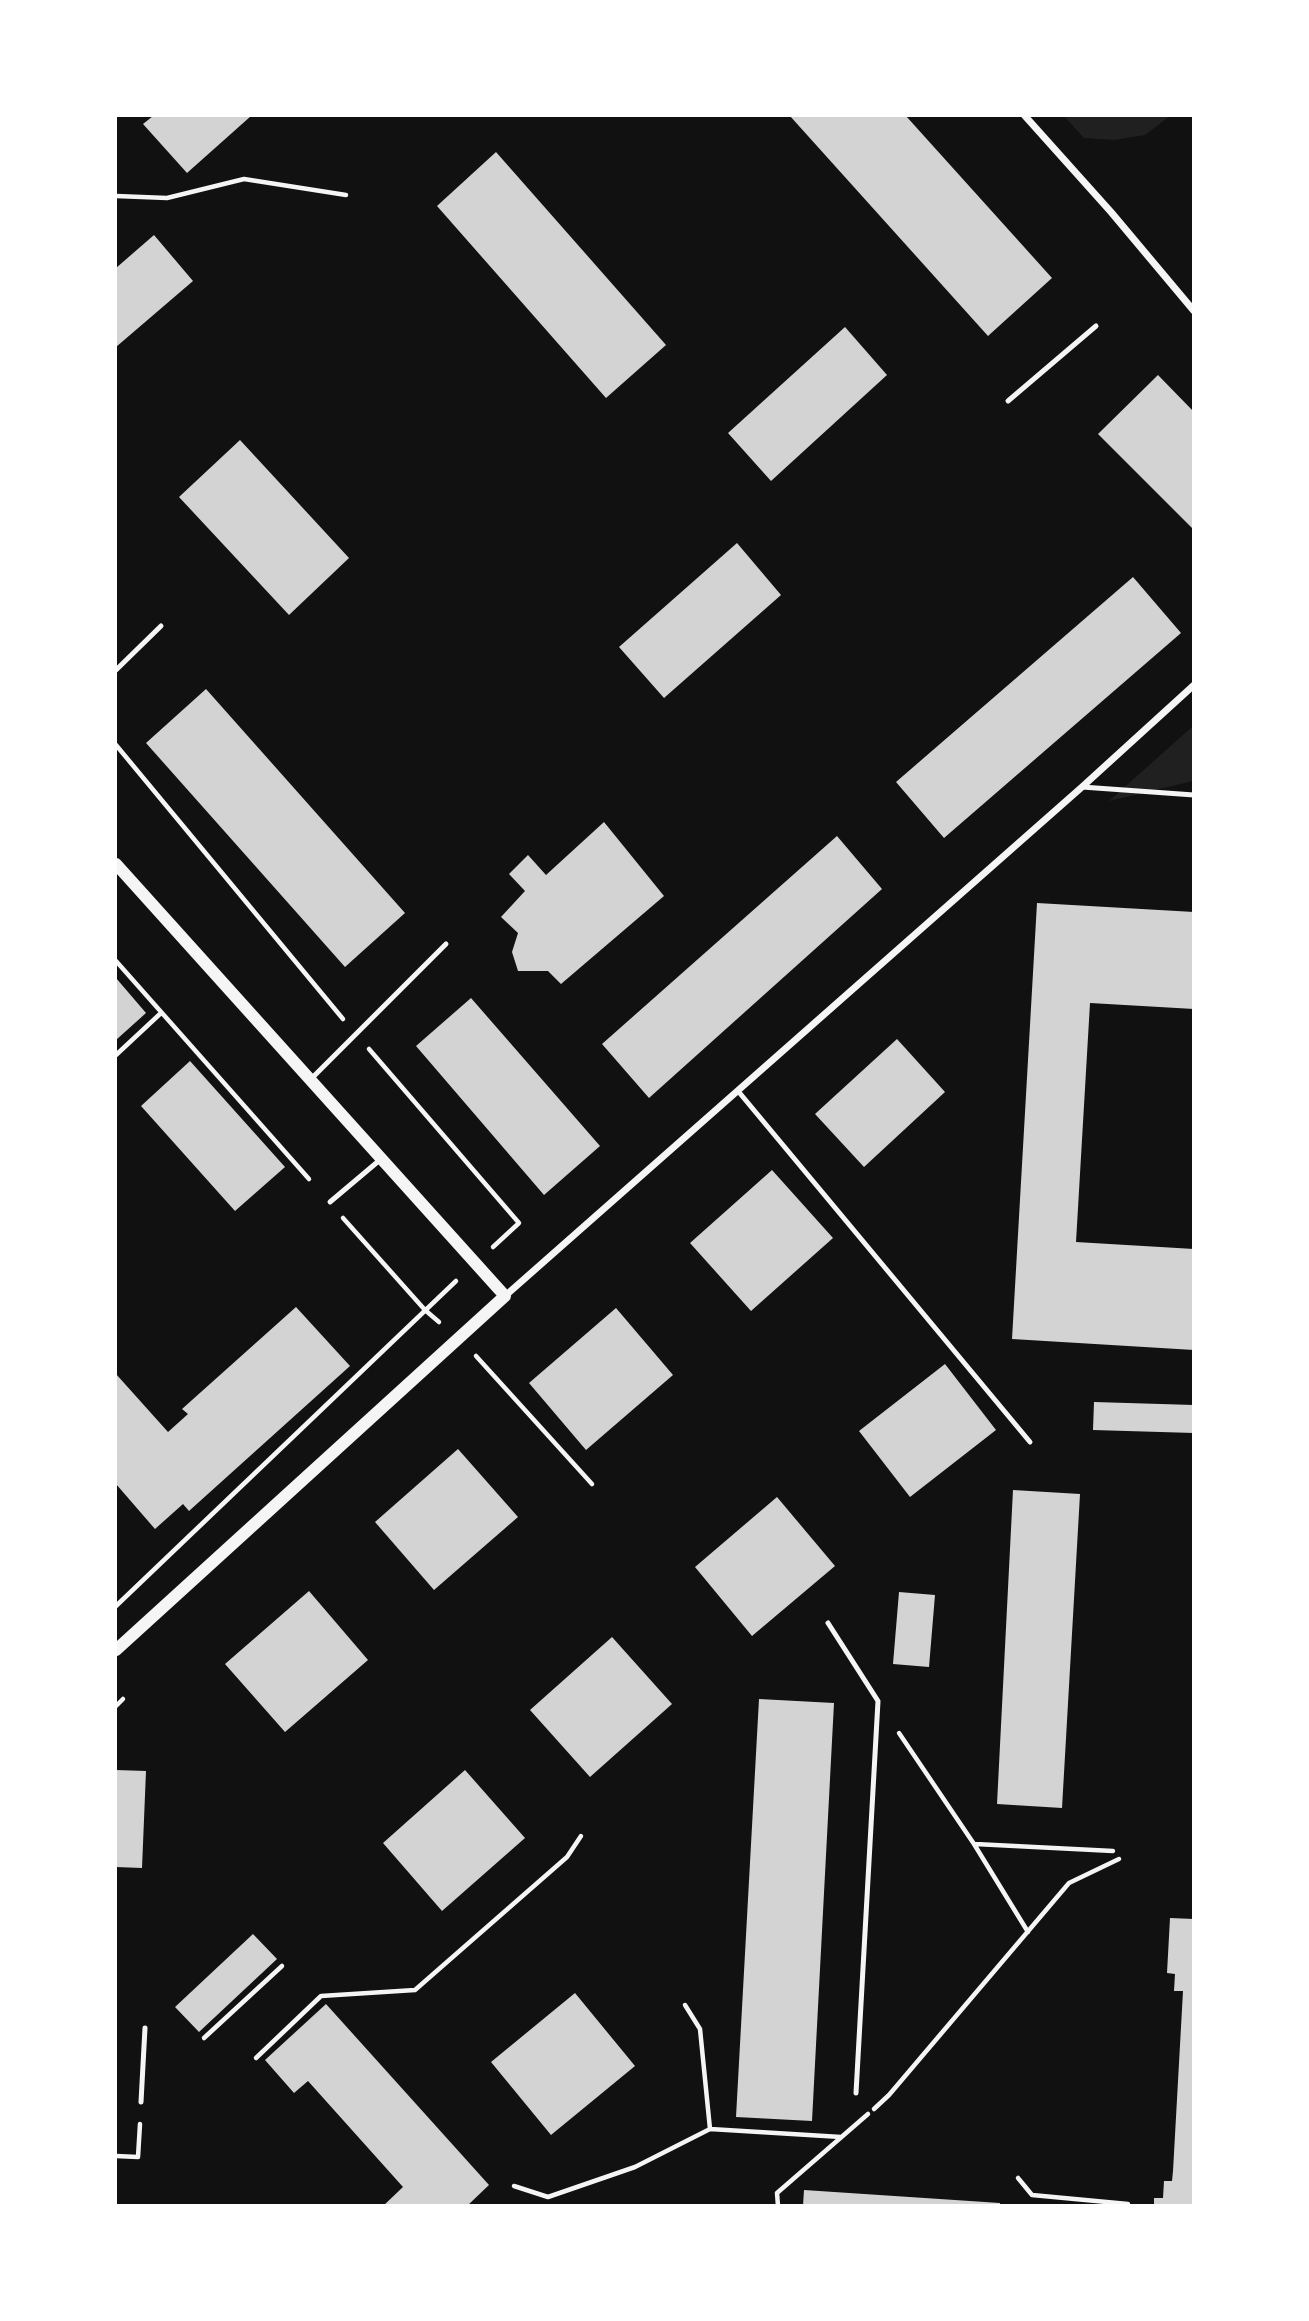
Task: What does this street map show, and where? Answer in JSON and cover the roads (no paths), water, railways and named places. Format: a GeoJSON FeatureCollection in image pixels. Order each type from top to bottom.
{"type":"FeatureCollection","features":[{"type":"Feature","properties":{"kind":"street"},"geometry":{"type":"LineString","coordinates":[[1025,116],[1111,212],[1194,311]]}},
{"type":"Feature","properties":{"kind":"street"},"geometry":{"type":"LineString","coordinates":[[116,1650],[505,1296],[1194,685]]}},
{"type":"Feature","properties":{"kind":"street"},"geometry":{"type":"LineString","coordinates":[[116,864],[505,1296]]}},
{"type":"Feature","properties":{"kind":"lane"},"geometry":{"type":"LineString","coordinates":[[1008,401],[1096,326]]}},
{"type":"Feature","properties":{"kind":"lane"},"geometry":{"type":"LineString","coordinates":[[116,670],[161,626]]}},
{"type":"Feature","properties":{"kind":"lane"},"geometry":{"type":"LineString","coordinates":[[1082,787],[1194,795]]}},
{"type":"Feature","properties":{"kind":"lane"},"geometry":{"type":"LineString","coordinates":[[310,1080],[446,944]]}},
{"type":"Feature","properties":{"kind":"lane"},"geometry":{"type":"LineString","coordinates":[[738,1091],[1030,1443]]}},
{"type":"Feature","properties":{"kind":"lane"},"geometry":{"type":"LineString","coordinates":[[330,1202],[381,1159]]}},
{"type":"Feature","properties":{"kind":"lane"},"geometry":{"type":"LineString","coordinates":[[828,1623],[878,1701],[856,2093]]}},
{"type":"Feature","properties":{"kind":"lane"},"geometry":{"type":"LineString","coordinates":[[141,2102],[145,2028]]}}]}
